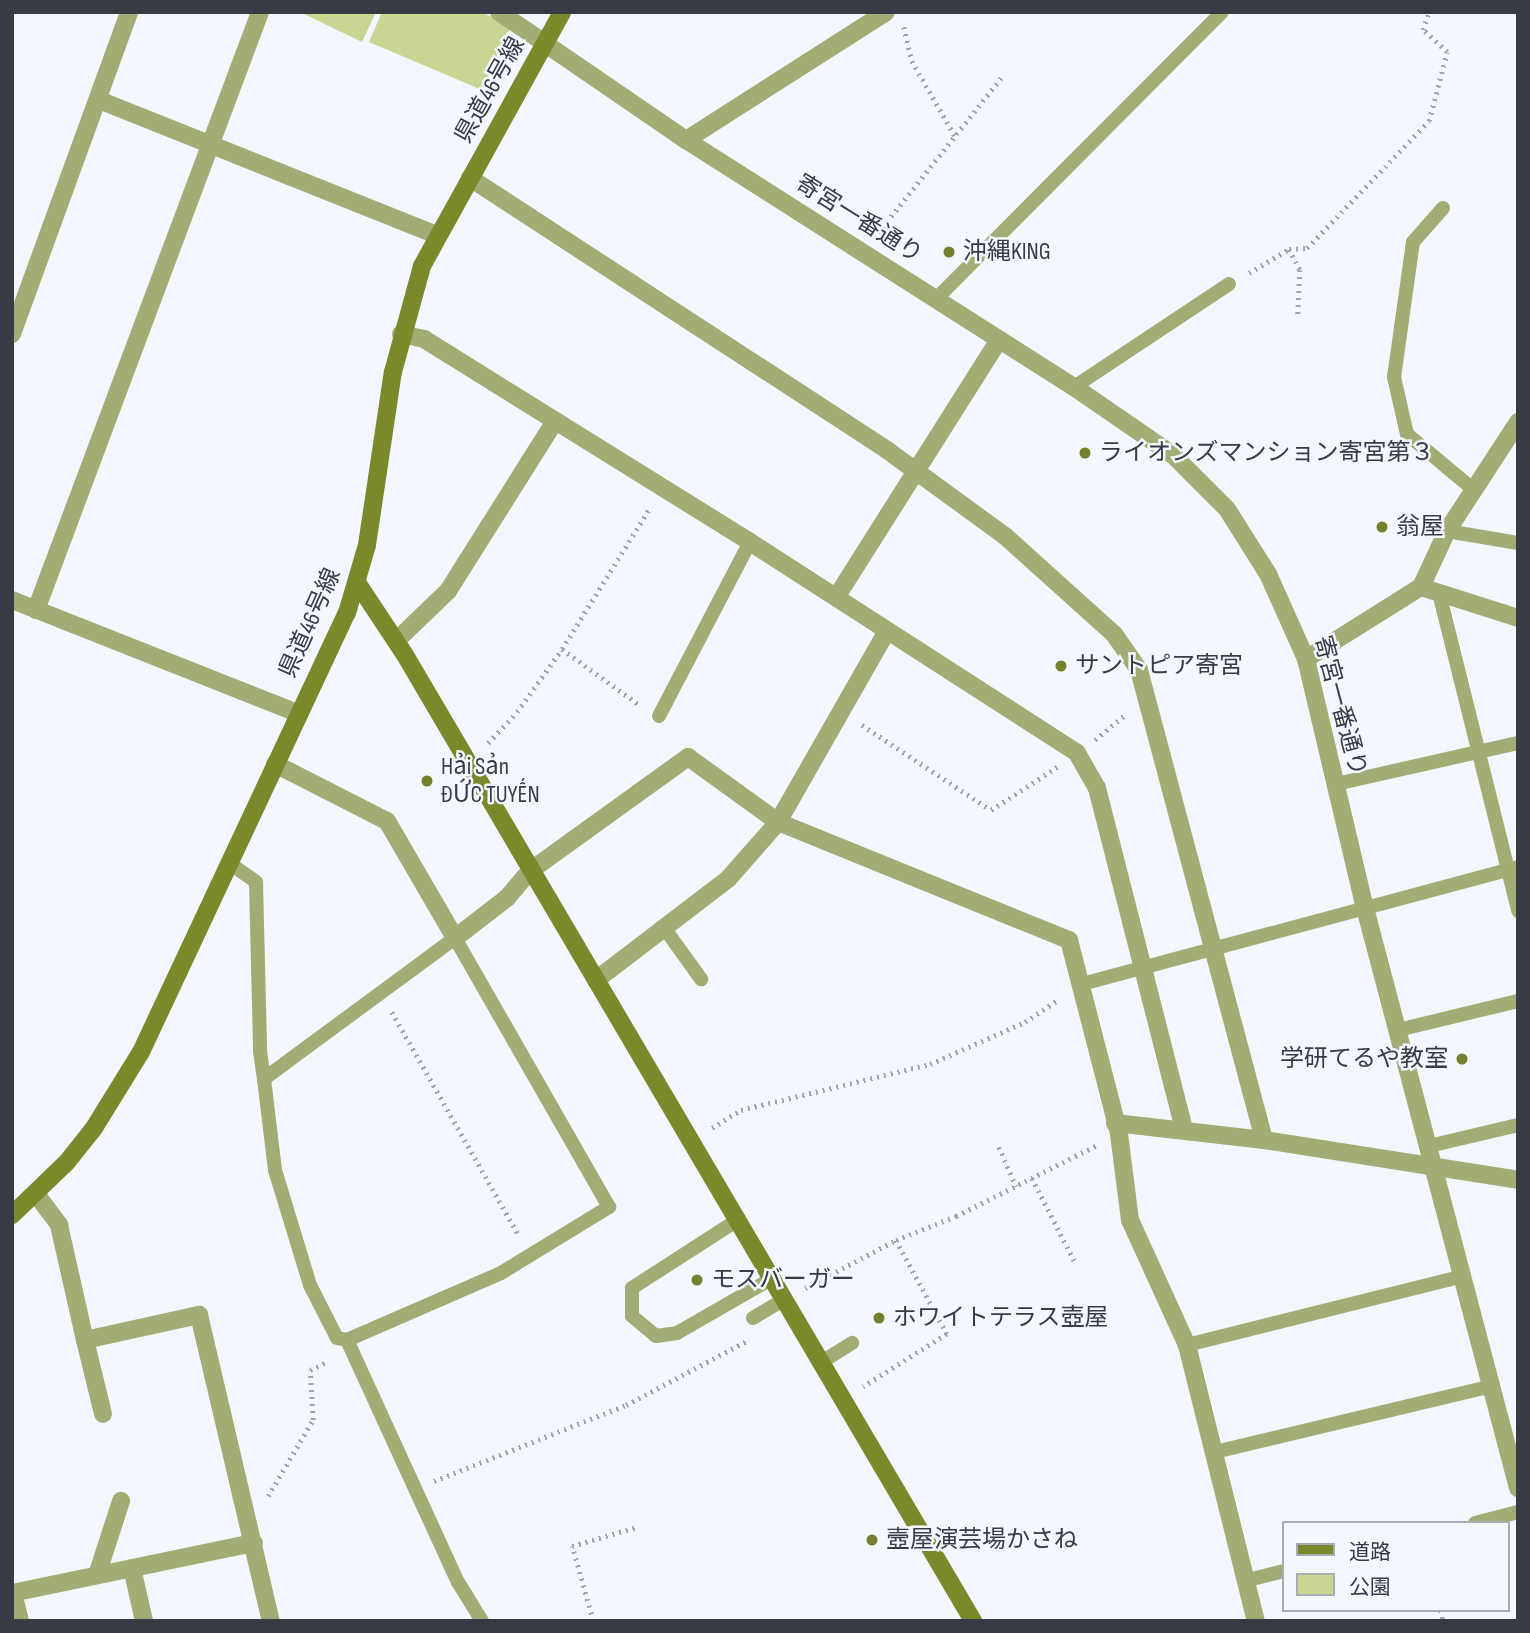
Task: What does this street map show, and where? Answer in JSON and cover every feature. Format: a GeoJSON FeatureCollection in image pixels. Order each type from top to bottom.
{"type":"FeatureCollection","features":[{"type":"Feature","properties":{"kind":"main road"},"geometry":{"type":"LineString","coordinates":[[545,41],[554,12]]}},
{"type":"Feature","properties":{"kind":"main road","name":"県道46号線"},"geometry":{"type":"LineString","coordinates":[[12,1215],[36,1194],[94,1128],[118,1091],[232,865],[358,584],[401,334],[437,235],[562,12]]}},
{"type":"Feature","properties":{"kind":"main road"},"geometry":{"type":"LineString","coordinates":[[358,584],[396,641],[973,1621]]}},
{"type":"Feature","properties":{"kind":"street"},"geometry":{"type":"LineString","coordinates":[[12,334],[129,12]]}},
{"type":"Feature","properties":{"kind":"street"},"geometry":{"type":"LineString","coordinates":[[36,610],[260,12]]}},
{"type":"Feature","properties":{"kind":"street","name":"寄宮一番通り"},"geometry":{"type":"LineString","coordinates":[[499,12],[687,140],[865,250],[999,341],[1074,387],[1172,455],[1227,509],[1268,574],[1306,659],[1365,908],[1518,1488]]}},
{"type":"Feature","properties":{"kind":"street"},"geometry":{"type":"LineString","coordinates":[[687,140],[894,16]]}},
{"type":"Feature","properties":{"kind":"street"},"geometry":{"type":"LineString","coordinates":[[99,100],[437,235]]}},
{"type":"Feature","properties":{"kind":"street"},"geometry":{"type":"LineString","coordinates":[[470,178],[914,470],[1005,536],[1114,634],[1139,670],[1264,1140]]}},
{"type":"Feature","properties":{"kind":"street"},"geometry":{"type":"LineString","coordinates":[[401,334],[424,339],[837,596],[1077,753],[1097,788],[1184,1130]]}},
{"type":"Feature","properties":{"kind":"street"},"geometry":{"type":"LineString","coordinates":[[837,596],[914,470],[999,341]]}},
{"type":"Feature","properties":{"kind":"street"},"geometry":{"type":"LineString","coordinates":[[396,641],[448,592],[555,421]]}},
{"type":"Feature","properties":{"kind":"street"},"geometry":{"type":"LineString","coordinates":[[1306,659],[1421,587],[1447,531],[1516,426]]}},
{"type":"Feature","properties":{"kind":"street"},"geometry":{"type":"LineString","coordinates":[[1421,587],[1518,618]]}},
{"type":"Feature","properties":{"kind":"street"},"geometry":{"type":"LineString","coordinates":[[12,600],[298,713]]}},
{"type":"Feature","properties":{"kind":"street"},"geometry":{"type":"LineString","coordinates":[[596,980],[728,879],[778,822],[887,631]]}},
{"type":"Feature","properties":{"kind":"street"},"geometry":{"type":"LineString","coordinates":[[275,764],[387,821],[455,938],[508,898],[530,871],[688,757],[778,822],[1069,940],[1117,1128],[1130,1220],[1187,1345],[1248,1580],[1256,1621]]}},
{"type":"Feature","properties":{"kind":"street"},"geometry":{"type":"LineString","coordinates":[[1117,1128],[1184,1130],[1264,1140],[1436,1170],[1518,1180]]}},
{"type":"Feature","properties":{"kind":"street"},"geometry":{"type":"LineString","coordinates":[[36,1194],[59,1224],[103,1414]]}},
{"type":"Feature","properties":{"kind":"street"},"geometry":{"type":"LineString","coordinates":[[85,1340],[199,1315],[271,1621]]}},
{"type":"Feature","properties":{"kind":"street"},"geometry":{"type":"LineString","coordinates":[[97,1575],[121,1501]]}},
{"type":"Feature","properties":{"kind":"street"},"geometry":{"type":"LineString","coordinates":[[20,1621],[13,1593],[254,1543]]}},
{"type":"Feature","properties":{"kind":"street"},"geometry":{"type":"LineString","coordinates":[[132,1568],[144,1621]]}},
{"type":"Feature","properties":{"kind":"lane"},"geometry":{"type":"LineString","coordinates":[[937,298],[1222,12]]}},
{"type":"Feature","properties":{"kind":"lane"},"geometry":{"type":"LineString","coordinates":[[1443,208],[1413,242],[1394,377],[1406,434],[1474,490]]}},
{"type":"Feature","properties":{"kind":"lane"},"geometry":{"type":"LineString","coordinates":[[1074,387],[1230,284]]}},
{"type":"Feature","properties":{"kind":"lane"},"geometry":{"type":"LineString","coordinates":[[1447,531],[1518,542]]}},
{"type":"Feature","properties":{"kind":"lane"},"geometry":{"type":"LineString","coordinates":[[659,716],[750,542]]}},
{"type":"Feature","properties":{"kind":"lane"},"geometry":{"type":"LineString","coordinates":[[1439,593],[1478,752],[1513,868],[1518,911]]}},
{"type":"Feature","properties":{"kind":"lane"},"geometry":{"type":"LineString","coordinates":[[1336,784],[1518,743]]}},
{"type":"Feature","properties":{"kind":"lane"},"geometry":{"type":"LineString","coordinates":[[232,865],[256,882],[264,1079],[275,1170],[288,1223],[327,1322],[337,1338],[350,1345],[458,1582],[482,1621]]}},
{"type":"Feature","properties":{"kind":"lane"},"geometry":{"type":"LineString","coordinates":[[1082,984],[1513,868]]}},
{"type":"Feature","properties":{"kind":"lane"},"geometry":{"type":"LineString","coordinates":[[665,929],[701,979]]}},
{"type":"Feature","properties":{"kind":"lane"},"geometry":{"type":"LineString","coordinates":[[264,1079],[455,938],[610,1207],[530,1255],[350,1345]]}},
{"type":"Feature","properties":{"kind":"lane"},"geometry":{"type":"LineString","coordinates":[[1398,1030],[1518,1001]]}},
{"type":"Feature","properties":{"kind":"lane"},"geometry":{"type":"LineString","coordinates":[[1429,1146],[1518,1125]]}},
{"type":"Feature","properties":{"kind":"lane"},"geometry":{"type":"LineString","coordinates":[[736,1221],[632,1288],[632,1316],[656,1336],[677,1333],[771,1279]]}},
{"type":"Feature","properties":{"kind":"lane"},"geometry":{"type":"LineString","coordinates":[[1187,1345],[1464,1276]]}},
{"type":"Feature","properties":{"kind":"lane"},"geometry":{"type":"LineString","coordinates":[[753,1318],[783,1300]]}},
{"type":"Feature","properties":{"kind":"lane"},"geometry":{"type":"LineString","coordinates":[[820,1363],[852,1343]]}},
{"type":"Feature","properties":{"kind":"lane"},"geometry":{"type":"LineString","coordinates":[[1215,1452],[1492,1386]]}},
{"type":"Feature","properties":{"kind":"lane"},"geometry":{"type":"LineString","coordinates":[[1483,1521],[1518,1512]]}},
{"type":"Feature","properties":{"kind":"lane"},"geometry":{"type":"LineString","coordinates":[[1248,1580],[1282,1572]]}},
{"type":"Feature","properties":{"kind":"path"},"geometry":{"type":"LineString","coordinates":[[1230,284],[1289,249],[1307,248],[1429,121],[1447,52],[1423,30],[1429,12]]}},
{"type":"Feature","properties":{"kind":"path"},"geometry":{"type":"LineString","coordinates":[[894,16],[912,61],[955,136]]}},
{"type":"Feature","properties":{"kind":"path"},"geometry":{"type":"LineString","coordinates":[[865,250],[1001,78]]}},
{"type":"Feature","properties":{"kind":"path"},"geometry":{"type":"LineString","coordinates":[[1289,249],[1300,270],[1298,314]]}},
{"type":"Feature","properties":{"kind":"path"},"geometry":{"type":"LineString","coordinates":[[488,743],[516,712],[562,649],[662,488]]}},
{"type":"Feature","properties":{"kind":"path"},"geometry":{"type":"LineString","coordinates":[[562,649],[659,716]]}},
{"type":"Feature","properties":{"kind":"path"},"geometry":{"type":"LineString","coordinates":[[841,712],[991,810],[1077,753],[1146,699]]}},
{"type":"Feature","properties":{"kind":"path"},"geometry":{"type":"LineString","coordinates":[[690,1141],[740,1110],[930,1063],[1025,1022],[1082,984]]}},
{"type":"Feature","properties":{"kind":"path"},"geometry":{"type":"LineString","coordinates":[[381,992],[530,1255]]}},
{"type":"Feature","properties":{"kind":"path"},"geometry":{"type":"LineString","coordinates":[[783,1300],[896,1240],[1032,1178],[1117,1128]]}},
{"type":"Feature","properties":{"kind":"path"},"geometry":{"type":"LineString","coordinates":[[999,1147],[1016,1186]]}},
{"type":"Feature","properties":{"kind":"path"},"geometry":{"type":"LineString","coordinates":[[1032,1178],[1075,1262]]}},
{"type":"Feature","properties":{"kind":"path"},"geometry":{"type":"LineString","coordinates":[[841,1400],[947,1334],[896,1240]]}},
{"type":"Feature","properties":{"kind":"path"},"geometry":{"type":"LineString","coordinates":[[417,1488],[626,1405],[761,1333]]}},
{"type":"Feature","properties":{"kind":"path"},"geometry":{"type":"LineString","coordinates":[[243,1500],[268,1496],[313,1420],[310,1370],[350,1345]]}},
{"type":"Feature","properties":{"kind":"path"},"geometry":{"type":"LineString","coordinates":[[593,1621],[572,1546],[637,1527]]}},
{"type":"Feature","properties":{"kind":"green space"},"geometry":{"type":"Polygon","coordinates":[[[300,12],[376,12],[362,42],[300,12]]]}},
{"type":"Feature","properties":{"kind":"green space"},"geometry":{"type":"Polygon","coordinates":[[[382,12],[481,12],[511,26],[482,90],[369,42],[382,12]]]}},
{"type":"Feature","properties":{"kind":"place","name":"沖縄KING"},"geometry":{"type":"Point","coordinates":[949,252]}},
{"type":"Feature","properties":{"kind":"place","name":"ライオンズマンション寄宮第３"},"geometry":{"type":"Point","coordinates":[1085,453]}},
{"type":"Feature","properties":{"kind":"place","name":"翁屋"},"geometry":{"type":"Point","coordinates":[1382,527]}},
{"type":"Feature","properties":{"kind":"place","name":"サントピア寄宮"},"geometry":{"type":"Point","coordinates":[1061,666]}},
{"type":"Feature","properties":{"kind":"place","name":"Hải Sản ĐỨC TUYẾN"},"geometry":{"type":"Point","coordinates":[427,781]}},
{"type":"Feature","properties":{"kind":"place","name":"学研てるや教室"},"geometry":{"type":"Point","coordinates":[1462,1059]}},
{"type":"Feature","properties":{"kind":"place","name":"モスバーガー"},"geometry":{"type":"Point","coordinates":[697,1280]}},
{"type":"Feature","properties":{"kind":"place","name":"ホワイトテラス壺屋"},"geometry":{"type":"Point","coordinates":[879,1318]}},
{"type":"Feature","properties":{"kind":"place","name":"壼屋演芸場かさね"},"geometry":{"type":"Point","coordinates":[872,1540]}}]}
